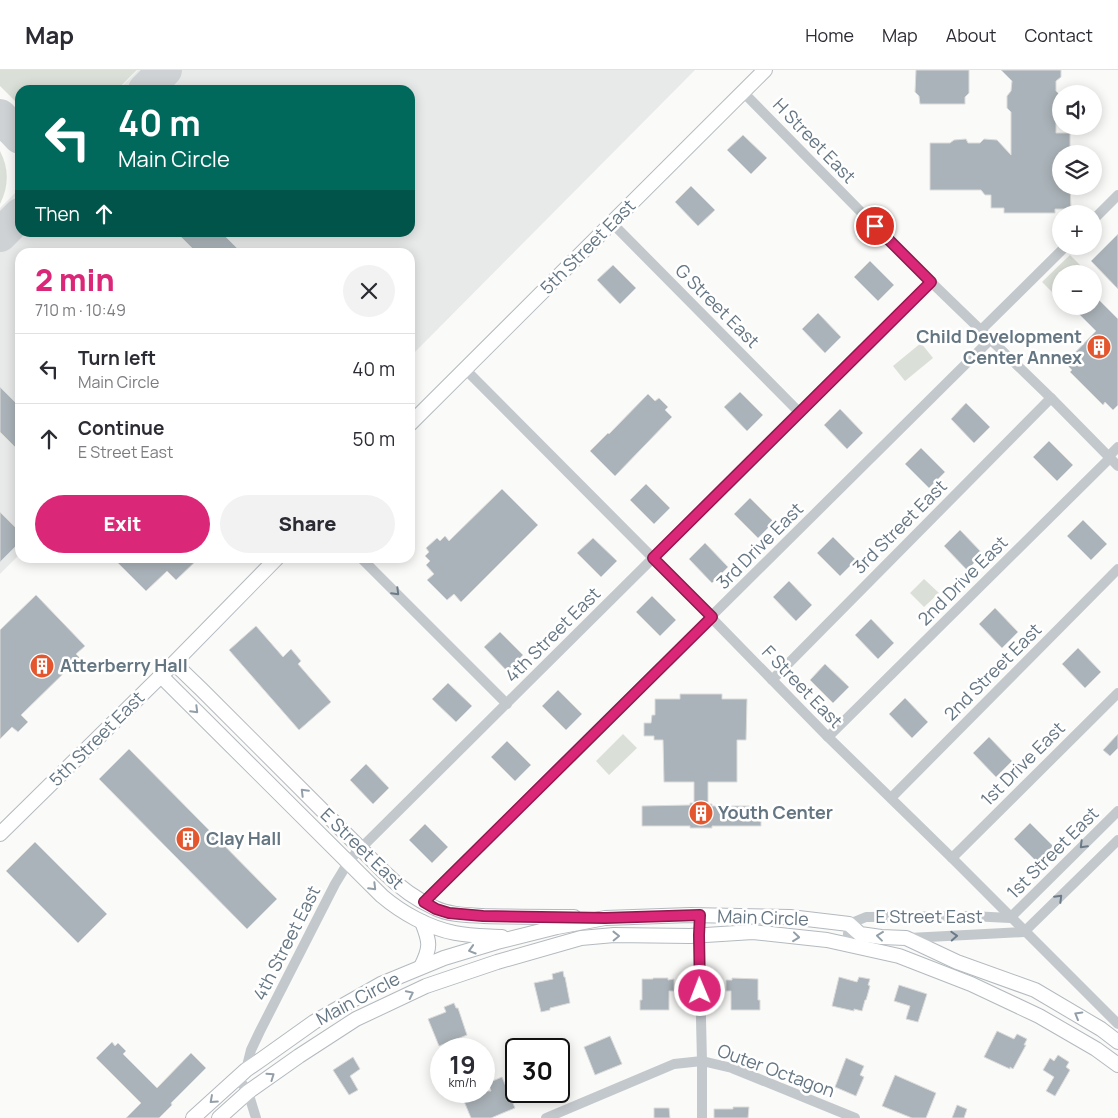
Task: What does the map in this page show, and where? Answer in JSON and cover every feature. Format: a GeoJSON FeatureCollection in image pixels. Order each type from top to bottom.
{"type":"FeatureCollection","features":[{"type":"Feature","properties":{"kind":"street","name":"5th Street East"},"geometry":{"type":"LineString","coordinates":[[415,419],[765,70]]}},
{"type":"Feature","properties":{"kind":"street","name":"H Street East"},"geometry":{"type":"LineString","coordinates":[[743,92],[931,282],[982,330],[1118,466]]}},
{"type":"Feature","properties":{"kind":"street"},"geometry":{"type":"LineString","coordinates":[[1102,211],[1118,195]]}},
{"type":"Feature","properties":{"kind":"street","name":"G Street East"},"geometry":{"type":"LineString","coordinates":[[612,222],[799,412]]}},
{"type":"Feature","properties":{"kind":"street"},"geometry":{"type":"LineString","coordinates":[[982,330],[1057,255]]}},
{"type":"Feature","properties":{"kind":"street","name":"4th Street East"},"geometry":{"type":"LineString","coordinates":[[256,1055],[332,890],[349,863],[361,849],[931,282]]}},
{"type":"Feature","properties":{"kind":"street","name":"3rd Drive East"},"geometry":{"type":"LineString","coordinates":[[424,902],[991,339]]}},
{"type":"Feature","properties":{"kind":"street","name":"F Street East"},"geometry":{"type":"LineString","coordinates":[[465,369],[712,617],[828,737],[1118,1024]]}},
{"type":"Feature","properties":{"kind":"street","name":"3rd Street East"},"geometry":{"type":"LineString","coordinates":[[772,680],[1051,398]]}},
{"type":"Feature","properties":{"kind":"street","name":"2nd Drive East"},"geometry":{"type":"LineString","coordinates":[[828,737],[1108,460],[1109,456],[1118,447]]}},
{"type":"Feature","properties":{"kind":"street","name":"5th Street East"},"geometry":{"type":"LineString","coordinates":[[0,834],[161,676],[272,563]]}},
{"type":"Feature","properties":{"kind":"street"},"geometry":{"type":"LineString","coordinates":[[366,563],[507,704]]}},
{"type":"Feature","properties":{"kind":"street","name":"2nd Street East"},"geometry":{"type":"LineString","coordinates":[[891,798],[1118,569]]}},
{"type":"Feature","properties":{"kind":"street","name":"E Street East"},"geometry":{"type":"LineString","coordinates":[[174,663],[406,892],[436,909],[449,913],[605,918]]}},
{"type":"Feature","properties":{"kind":"street","name":"E Street East"},"geometry":{"type":"LineString","coordinates":[[161,676],[393,905],[422,922],[454,933],[482,936],[581,938]]}},
{"type":"Feature","properties":{"kind":"street","name":"1st Drive East"},"geometry":{"type":"LineString","coordinates":[[952,858],[1118,693]]}},
{"type":"Feature","properties":{"kind":"street","name":"1st Street East"},"geometry":{"type":"LineString","coordinates":[[1010,918],[1118,811]]}},
{"type":"Feature","properties":{"kind":"street","name":"1st Street East"},"geometry":{"type":"LineString","coordinates":[[1024,932],[1118,840]]}},
{"type":"Feature","properties":{"kind":"street"},"geometry":{"type":"LineString","coordinates":[[700,915],[702,1118]]}},
{"type":"Feature","properties":{"kind":"street","name":"Main Circle"},"geometry":{"type":"LineString","coordinates":[[193,1118],[242,1074],[256,1055],[381,984],[444,958],[557,927],[605,918],[700,915],[790,917],[849,924],[860,934],[906,938],[957,962],[1035,990],[1102,1029],[1118,1042]]}},
{"type":"Feature","properties":{"kind":"street","name":"E Street East"},"geometry":{"type":"LineString","coordinates":[[849,924],[866,917],[971,916],[1010,918]]}},
{"type":"Feature","properties":{"kind":"street"},"geometry":{"type":"LineString","coordinates":[[421,968],[428,954],[428,938],[422,922]]}},
{"type":"Feature","properties":{"kind":"street"},"geometry":{"type":"LineString","coordinates":[[847,944],[849,924]]}},
{"type":"Feature","properties":{"kind":"street","name":"Main Circle"},"geometry":{"type":"LineString","coordinates":[[220,1118],[248,1092],[299,1056],[356,1020],[426,986],[497,962],[581,938],[614,935],[699,935],[753,932],[827,940],[899,956],[971,984],[1039,1016],[1096,1049],[1118,1065]]}},
{"type":"Feature","properties":{"kind":"street","name":"E Street East"},"geometry":{"type":"LineString","coordinates":[[906,938],[1024,932]]}},
{"type":"Feature","properties":{"kind":"street","name":"Outer Octagon"},"geometry":{"type":"LineString","coordinates":[[546,1118],[674,1064],[702,1061],[732,1068],[855,1118]]}},
{"type":"Feature","properties":{"kind":"street"},"geometry":{"type":"LineString","coordinates":[[242,1074],[256,1118]]}},
{"type":"Feature","properties":{"kind":"shaded area"},"geometry":{"type":"Polygon","coordinates":[[[0,70],[137,70],[122,85],[15,85],[15,101],[0,86],[0,70]]]}},
{"type":"Feature","properties":{"kind":"shaded area"},"geometry":{"type":"Polygon","coordinates":[[[138,70],[695,70],[415,352],[415,248],[15,248],[15,559],[0,574],[0,208],[15,193],[15,237],[415,237],[415,85],[123,85],[138,70]]]}},
{"type":"Feature","properties":{"kind":"shaded area"},"geometry":{"type":"Polygon","coordinates":[[[0,151],[7,177],[5,191],[0,204],[0,151]]]}},
{"type":"Feature","properties":{"kind":"shaded area"},"geometry":{"type":"Polygon","coordinates":[[[1070,255],[1080,265],[1060,265],[1070,255]]]}},
{"type":"Feature","properties":{"kind":"shaded area"},"geometry":{"type":"Polygon","coordinates":[[[1052,272],[1052,292],[1042,282],[1052,272]]]}},
{"type":"Feature","properties":{"kind":"shaded area"},"geometry":{"type":"Polygon","coordinates":[[[921,343],[933,358],[905,381],[893,366],[921,343]]]}},
{"type":"Feature","properties":{"kind":"shaded area"},"geometry":{"type":"Polygon","coordinates":[[[924,579],[939,593],[924,607],[910,593],[924,579]]]}},
{"type":"Feature","properties":{"kind":"shaded area"},"geometry":{"type":"Polygon","coordinates":[[[623,734],[637,748],[609,775],[596,761],[623,734]]]}},
{"type":"Feature","properties":{"kind":"building"},"geometry":{"type":"Polygon","coordinates":[[[916,70],[969,70],[969,93],[965,97],[965,104],[920,104],[919,96],[915,92],[916,70]]]}},
{"type":"Feature","properties":{"kind":"building"},"geometry":{"type":"Polygon","coordinates":[[[1001,70],[1061,70],[1061,77],[1056,81],[1056,85],[1052,85],[1052,135],[1070,135],[1070,145],[1052,145],[1052,195],[1070,195],[1071,205],[1052,205],[1052,213],[1004,213],[1004,208],[991,208],[991,195],[985,195],[981,190],[930,190],[930,143],[950,143],[954,140],[966,139],[968,143],[980,143],[984,139],[997,140],[1011,155],[1011,112],[1007,108],[1007,96],[1011,91],[1012,81],[1001,70]]]}},
{"type":"Feature","properties":{"kind":"building"},"geometry":{"type":"Polygon","coordinates":[[[743,135],[767,158],[751,174],[727,150],[743,135]]]}},
{"type":"Feature","properties":{"kind":"building"},"geometry":{"type":"Polygon","coordinates":[[[691,186],[715,210],[698,226],[675,202],[691,186]]]}},
{"type":"Feature","properties":{"kind":"building"},"geometry":{"type":"Polygon","coordinates":[[[1118,234],[1118,289],[1102,272],[1102,265],[1095,265],[1091,261],[1097,255],[1102,255],[1102,250],[1118,234]]]}},
{"type":"Feature","properties":{"kind":"building"},"geometry":{"type":"Polygon","coordinates":[[[181,237],[226,237],[237,248],[192,248],[181,237]]]}},
{"type":"Feature","properties":{"kind":"building"},"geometry":{"type":"Polygon","coordinates":[[[870,261],[894,285],[878,301],[854,277],[870,261]]]}},
{"type":"Feature","properties":{"kind":"building"},"geometry":{"type":"Polygon","coordinates":[[[613,265],[636,288],[620,304],[597,280],[613,265]]]}},
{"type":"Feature","properties":{"kind":"building","name":"Child Development Center Annex"},"geometry":{"type":"Polygon","coordinates":[[[1102,303],[1118,319],[1118,405],[1113,410],[1105,402],[1103,405],[1070,372],[1072,370],[1065,363],[1096,331],[1080,315],[1102,315],[1102,303]]]}},
{"type":"Feature","properties":{"kind":"building"},"geometry":{"type":"Polygon","coordinates":[[[818,313],[841,337],[825,353],[802,329],[818,313]]]}},
{"type":"Feature","properties":{"kind":"building"},"geometry":{"type":"Polygon","coordinates":[[[0,387],[15,402],[15,447],[0,432],[0,387]]]}},
{"type":"Feature","properties":{"kind":"building"},"geometry":{"type":"Polygon","coordinates":[[[740,392],[763,415],[747,431],[724,407],[740,392]]]}},
{"type":"Feature","properties":{"kind":"building"},"geometry":{"type":"Polygon","coordinates":[[[648,394],[655,401],[659,398],[668,407],[665,410],[672,417],[615,476],[590,451],[648,394]]]}},
{"type":"Feature","properties":{"kind":"building"},"geometry":{"type":"Polygon","coordinates":[[[966,403],[990,427],[974,443],[951,419],[966,403]]]}},
{"type":"Feature","properties":{"kind":"building"},"geometry":{"type":"Polygon","coordinates":[[[840,409],[863,433],[847,449],[824,425],[840,409]]]}},
{"type":"Feature","properties":{"kind":"building"},"geometry":{"type":"Polygon","coordinates":[[[1049,441],[1073,465],[1057,481],[1033,457],[1049,441]]]}},
{"type":"Feature","properties":{"kind":"building"},"geometry":{"type":"Polygon","coordinates":[[[921,448],[945,472],[929,488],[905,464],[921,448]]]}},
{"type":"Feature","properties":{"kind":"building"},"geometry":{"type":"Polygon","coordinates":[[[646,484],[670,508],[654,524],[630,500],[646,484]]]}},
{"type":"Feature","properties":{"kind":"building"},"geometry":{"type":"Polygon","coordinates":[[[502,489],[538,525],[461,602],[454,594],[447,600],[427,580],[434,574],[426,565],[430,561],[425,556],[429,552],[426,548],[437,538],[440,541],[445,536],[449,541],[502,489]]]}},
{"type":"Feature","properties":{"kind":"building"},"geometry":{"type":"Polygon","coordinates":[[[750,498],[774,522],[758,538],[734,514],[750,498]]]}},
{"type":"Feature","properties":{"kind":"building"},"geometry":{"type":"Polygon","coordinates":[[[0,512],[15,527],[15,547],[0,562],[0,512]]]}},
{"type":"Feature","properties":{"kind":"building"},"geometry":{"type":"Polygon","coordinates":[[[1083,520],[1107,544],[1091,560],[1067,536],[1083,520]]]}},
{"type":"Feature","properties":{"kind":"building"},"geometry":{"type":"Polygon","coordinates":[[[960,530],[983,554],[967,570],[944,546],[960,530]]]}},
{"type":"Feature","properties":{"kind":"building"},"geometry":{"type":"Polygon","coordinates":[[[833,537],[856,560],[840,576],[817,553],[833,537]]]}},
{"type":"Feature","properties":{"kind":"building"},"geometry":{"type":"Polygon","coordinates":[[[593,538],[617,561],[601,577],[577,553],[593,538]]]}},
{"type":"Feature","properties":{"kind":"building"},"geometry":{"type":"Polygon","coordinates":[[[705,543],[728,567],[712,583],[689,559],[705,543]]]}},
{"type":"Feature","properties":{"kind":"building"},"geometry":{"type":"Polygon","coordinates":[[[118,563],[194,563],[176,580],[167,571],[146,591],[118,563]]]}},
{"type":"Feature","properties":{"kind":"building"},"geometry":{"type":"Polygon","coordinates":[[[789,581],[812,605],[796,621],[773,597],[789,581]]]}},
{"type":"Feature","properties":{"kind":"building","name":"Atterberry Hall"},"geometry":{"type":"Polygon","coordinates":[[[36,595],[85,646],[76,654],[86,664],[75,674],[69,668],[21,715],[28,722],[18,732],[12,727],[0,739],[0,630],[36,595]]]}},
{"type":"Feature","properties":{"kind":"building"},"geometry":{"type":"Polygon","coordinates":[[[652,596],[676,620],[660,636],[636,612],[652,596]]]}},
{"type":"Feature","properties":{"kind":"building"},"geometry":{"type":"Polygon","coordinates":[[[995,608],[1018,632],[1002,648],[979,624],[995,608]]]}},
{"type":"Feature","properties":{"kind":"building"},"geometry":{"type":"Polygon","coordinates":[[[871,619],[894,643],[878,659],[855,635],[871,619]]]}},
{"type":"Feature","properties":{"kind":"building"},"geometry":{"type":"Polygon","coordinates":[[[256,626],[283,657],[291,649],[301,661],[298,664],[331,702],[299,730],[229,650],[256,626]]]}},
{"type":"Feature","properties":{"kind":"building"},"geometry":{"type":"Polygon","coordinates":[[[500,632],[523,655],[507,671],[484,647],[500,632]]]}},
{"type":"Feature","properties":{"kind":"building"},"geometry":{"type":"Polygon","coordinates":[[[1078,648],[1101,672],[1085,688],[1062,664],[1078,648]]]}},
{"type":"Feature","properties":{"kind":"building"},"geometry":{"type":"Polygon","coordinates":[[[825,664],[849,687],[833,703],[810,680],[825,664]]]}},
{"type":"Feature","properties":{"kind":"building"},"geometry":{"type":"Polygon","coordinates":[[[448,683],[472,706],[456,722],[432,699],[448,683]]]}},
{"type":"Feature","properties":{"kind":"building"},"geometry":{"type":"Polygon","coordinates":[[[558,690],[582,714],[566,730],[542,706],[558,690]]]}},
{"type":"Feature","properties":{"kind":"building"},"geometry":{"type":"Polygon","coordinates":[[[680,694],[722,694],[722,699],[747,699],[746,740],[737,740],[737,782],[708,782],[708,804],[712,804],[712,806],[761,806],[761,826],[690,828],[690,826],[642,826],[642,806],[690,805],[690,803],[694,803],[694,782],[664,782],[663,740],[654,740],[654,736],[644,736],[644,723],[651,723],[652,715],[655,715],[655,699],[680,699],[680,694]]]}},
{"type":"Feature","properties":{"kind":"building"},"geometry":{"type":"Polygon","coordinates":[[[905,698],[928,722],[912,738],[889,714],[905,698]]]}},
{"type":"Feature","properties":{"kind":"building"},"geometry":{"type":"Polygon","coordinates":[[[1118,734],[1118,748],[1110,756],[1103,750],[1118,734]]]}},
{"type":"Feature","properties":{"kind":"building"},"geometry":{"type":"Polygon","coordinates":[[[989,737],[1012,761],[996,777],[973,753],[989,737]]]}},
{"type":"Feature","properties":{"kind":"building"},"geometry":{"type":"Polygon","coordinates":[[[507,741],[531,765],[515,781],[491,757],[507,741]]]}},
{"type":"Feature","properties":{"kind":"building","name":"Clay Hall"},"geometry":{"type":"Polygon","coordinates":[[[129,749],[277,899],[247,929],[99,779],[129,749]]]}},
{"type":"Feature","properties":{"kind":"building"},"geometry":{"type":"Polygon","coordinates":[[[366,764],[389,788],[373,804],[350,780],[366,764]]]}},
{"type":"Feature","properties":{"kind":"building"},"geometry":{"type":"Polygon","coordinates":[[[1030,823],[1053,846],[1037,862],[1014,839],[1030,823]]]}},
{"type":"Feature","properties":{"kind":"building"},"geometry":{"type":"Polygon","coordinates":[[[425,824],[448,847],[432,863],[409,840],[425,824]]]}},
{"type":"Feature","properties":{"kind":"building"},"geometry":{"type":"Polygon","coordinates":[[[35,842],[107,914],[78,943],[6,871],[35,842]]]}},
{"type":"Feature","properties":{"kind":"building"},"geometry":{"type":"Polygon","coordinates":[[[563,971],[570,1003],[541,1012],[534,983],[553,979],[552,974],[563,971]]]}},
{"type":"Feature","properties":{"kind":"building"},"geometry":{"type":"Polygon","coordinates":[[[839,977],[857,982],[859,977],[870,979],[868,985],[870,986],[862,1011],[832,1006],[839,977]]]}},
{"type":"Feature","properties":{"kind":"building"},"geometry":{"type":"Polygon","coordinates":[[[732,978],[758,979],[760,1010],[731,1010],[731,991],[726,991],[726,980],[732,980],[732,978]]]}},
{"type":"Feature","properties":{"kind":"building"},"geometry":{"type":"Polygon","coordinates":[[[642,979],[674,979],[674,991],[669,991],[669,1010],[640,1010],[642,979]]]}},
{"type":"Feature","properties":{"kind":"building"},"geometry":{"type":"Polygon","coordinates":[[[899,985],[927,994],[918,1022],[906,1019],[910,1006],[894,1001],[899,985]]]}},
{"type":"Feature","properties":{"kind":"building"},"geometry":{"type":"Polygon","coordinates":[[[454,1003],[456,1008],[458,1008],[467,1035],[459,1038],[436,1038],[428,1019],[446,1012],[444,1007],[454,1003]]]}},
{"type":"Feature","properties":{"kind":"building"},"geometry":{"type":"Polygon","coordinates":[[[997,1031],[1014,1039],[1017,1034],[1027,1039],[1024,1045],[1026,1045],[1013,1069],[984,1057],[997,1031]]]}},
{"type":"Feature","properties":{"kind":"building"},"geometry":{"type":"Polygon","coordinates":[[[610,1036],[622,1064],[595,1075],[584,1047],[610,1036]]]}},
{"type":"Feature","properties":{"kind":"building"},"geometry":{"type":"Polygon","coordinates":[[[112,1042],[115,1046],[118,1043],[126,1051],[123,1054],[157,1088],[191,1053],[206,1068],[171,1103],[172,1105],[159,1118],[126,1118],[141,1103],[96,1058],[112,1042]]]}},
{"type":"Feature","properties":{"kind":"building"},"geometry":{"type":"Polygon","coordinates":[[[1058,1055],[1069,1062],[1066,1067],[1070,1070],[1055,1096],[1046,1091],[1054,1077],[1043,1070],[1050,1058],[1054,1061],[1058,1055]]]}},
{"type":"Feature","properties":{"kind":"building"},"geometry":{"type":"Polygon","coordinates":[[[353,1057],[360,1069],[350,1076],[358,1090],[349,1095],[333,1070],[353,1057]]]}},
{"type":"Feature","properties":{"kind":"building"},"geometry":{"type":"Polygon","coordinates":[[[846,1058],[864,1066],[860,1075],[864,1077],[856,1096],[835,1087],[846,1058]]]}},
{"type":"Feature","properties":{"kind":"building"},"geometry":{"type":"Polygon","coordinates":[[[895,1075],[936,1093],[926,1118],[912,1118],[882,1106],[895,1075]]]}},
{"type":"Feature","properties":{"kind":"building"},"geometry":{"type":"Polygon","coordinates":[[[502,1077],[505,1084],[505,1103],[513,1103],[515,1108],[491,1118],[471,1118],[465,1103],[495,1103],[495,1080],[502,1077]]]}},
{"type":"Feature","properties":{"kind":"building"},"geometry":{"type":"Polygon","coordinates":[[[957,1105],[967,1109],[964,1118],[952,1118],[957,1105]]]}},
{"type":"Feature","properties":{"kind":"building"},"geometry":{"type":"Polygon","coordinates":[[[733,1107],[749,1107],[748,1118],[714,1118],[714,1109],[733,1109],[733,1107]]]}},
{"type":"Feature","properties":{"kind":"building"},"geometry":{"type":"Polygon","coordinates":[[[654,1108],[669,1108],[670,1118],[654,1118],[654,1108]]]}},
{"type":"Feature","properties":{"kind":"taxiway"},"geometry":{"type":"LineString","coordinates":[[150,85],[165,70]]}},
{"type":"Feature","properties":{"kind":"taxiway"},"geometry":{"type":"LineString","coordinates":[[0,116],[15,132]]}},
{"type":"Feature","properties":{"kind":"taxiway"},"geometry":{"type":"LineString","coordinates":[[0,235],[15,220]]}},
{"type":"Feature","properties":{"kind":"place","name":"Child Development Center Annex"},"geometry":{"type":"Point","coordinates":[1099,347]}},
{"type":"Feature","properties":{"kind":"place","name":"Atterberry Hall"},"geometry":{"type":"Point","coordinates":[42,666]}},
{"type":"Feature","properties":{"kind":"place","name":"Youth Center"},"geometry":{"type":"Point","coordinates":[701,813]}},
{"type":"Feature","properties":{"kind":"place","name":"Clay Hall"},"geometry":{"type":"Point","coordinates":[188,839]}},
{"type":"Feature","properties":{"kind":"route"},"geometry":{"type":"LineString","coordinates":[[700,991],[700,915],[605,918],[483,916],[449,913],[436,909],[424,902],[712,617],[653,558],[931,282],[875,226]]}}]}
